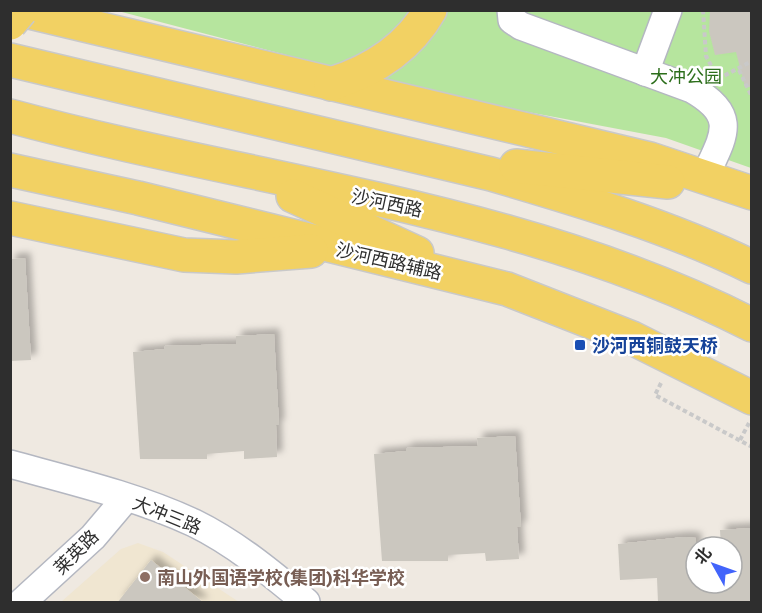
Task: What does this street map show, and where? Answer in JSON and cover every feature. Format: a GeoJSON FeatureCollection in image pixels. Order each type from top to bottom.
{"type":"FeatureCollection","features":[{"type":"Feature","properties":{"kind":"main road"},"geometry":{"type":"LineString","coordinates":[[10,23],[21,10],[650,159],[752,194]]}},
{"type":"Feature","properties":{"kind":"main road"},"geometry":{"type":"LineString","coordinates":[[331,84],[365,71],[392,54],[416,30],[430,10]]}},
{"type":"Feature","properties":{"kind":"main road"},"geometry":{"type":"LineString","coordinates":[[10,60],[503,177],[674,232],[752,267]]}},
{"type":"Feature","properties":{"kind":"main road","name":"沙河西路"},"geometry":{"type":"LineString","coordinates":[[10,116],[237,170],[453,217],[527,238],[624,271],[752,325]]}},
{"type":"Feature","properties":{"kind":"main road"},"geometry":{"type":"LineString","coordinates":[[419,157],[641,178],[752,194]]}},
{"type":"Feature","properties":{"kind":"main road","name":"沙河西路辅路"},"geometry":{"type":"LineString","coordinates":[[10,170],[138,198],[338,249],[476,280],[586,318],[681,361],[752,398]]}},
{"type":"Feature","properties":{"kind":"main road"},"geometry":{"type":"LineString","coordinates":[[237,170],[476,280]]}},
{"type":"Feature","properties":{"kind":"main road"},"geometry":{"type":"LineString","coordinates":[[10,218],[193,256],[236,258],[338,249]]}},
{"type":"Feature","properties":{"kind":"street"},"geometry":{"type":"LineString","coordinates":[[511,10],[512,20],[521,26],[692,89],[712,100],[723,117],[723,137],[705,176]]}},
{"type":"Feature","properties":{"kind":"street"},"geometry":{"type":"LineString","coordinates":[[645,72],[668,10]]}},
{"type":"Feature","properties":{"kind":"street","name":"大冲三路"},"geometry":{"type":"LineString","coordinates":[[10,464],[166,511],[225,541],[306,603]]}},
{"type":"Feature","properties":{"kind":"street","name":"莱英路"},"geometry":{"type":"LineString","coordinates":[[22,603],[93,537],[126,498]]}},
{"type":"Feature","properties":{"kind":"path"},"geometry":{"type":"LineString","coordinates":[[703,10],[706,57],[718,80],[752,61]]}},
{"type":"Feature","properties":{"kind":"path"},"geometry":{"type":"LineString","coordinates":[[739,70],[752,97]]}},
{"type":"Feature","properties":{"kind":"path"},"geometry":{"type":"LineString","coordinates":[[662,379],[655,395],[752,447]]}},
{"type":"Feature","properties":{"kind":"path"},"geometry":{"type":"LineString","coordinates":[[740,440],[752,419]]}},
{"type":"Feature","properties":{"kind":"shaded area","name":"南山外国语学校(集团)科华学校"},"geometry":{"type":"Polygon","coordinates":[[[138,543],[163,552],[239,602],[61,602],[121,549],[138,543]]]}},
{"type":"Feature","properties":{"kind":"green space","name":"大冲公园"},"geometry":{"type":"Polygon","coordinates":[[[118,11],[751,11],[751,168],[666,138],[448,97],[118,11]]]}},
{"type":"Feature","properties":{"kind":"building"},"geometry":{"type":"Polygon","coordinates":[[[710,10],[752,10],[752,87],[745,87],[736,52],[715,55],[709,31],[710,10]]]}},
{"type":"Feature","properties":{"kind":"building"},"geometry":{"type":"Polygon","coordinates":[[[25,258],[31,360],[10,361],[10,259],[25,258]]]}},
{"type":"Feature","properties":{"kind":"building"},"geometry":{"type":"Polygon","coordinates":[[[274,334],[279,425],[276,425],[277,457],[244,459],[244,451],[207,454],[207,459],[140,459],[133,352],[165,349],[164,346],[236,344],[236,336],[274,334]]]}},
{"type":"Feature","properties":{"kind":"building"},"geometry":{"type":"Polygon","coordinates":[[[515,436],[521,527],[517,527],[519,559],[486,561],[485,553],[448,555],[448,561],[382,561],[374,454],[406,451],[406,448],[478,446],[477,438],[515,436]]]}},
{"type":"Feature","properties":{"kind":"building"},"geometry":{"type":"Polygon","coordinates":[[[752,528],[752,603],[658,603],[657,578],[620,580],[618,544],[684,537],[684,595],[744,595],[744,535],[720,535],[720,530],[752,528]]]}},
{"type":"Feature","properties":{"kind":"building"},"geometry":{"type":"Polygon","coordinates":[[[151,560],[204,603],[117,603],[151,560]]]}},
{"type":"Feature","properties":{"kind":"place","name":"沙河西铜鼓天桥"},"geometry":{"type":"Point","coordinates":[580,345]}},
{"type":"Feature","properties":{"kind":"place","name":"南山外国语学校(集团)科华学校"},"geometry":{"type":"Point","coordinates":[145,577]}}]}
